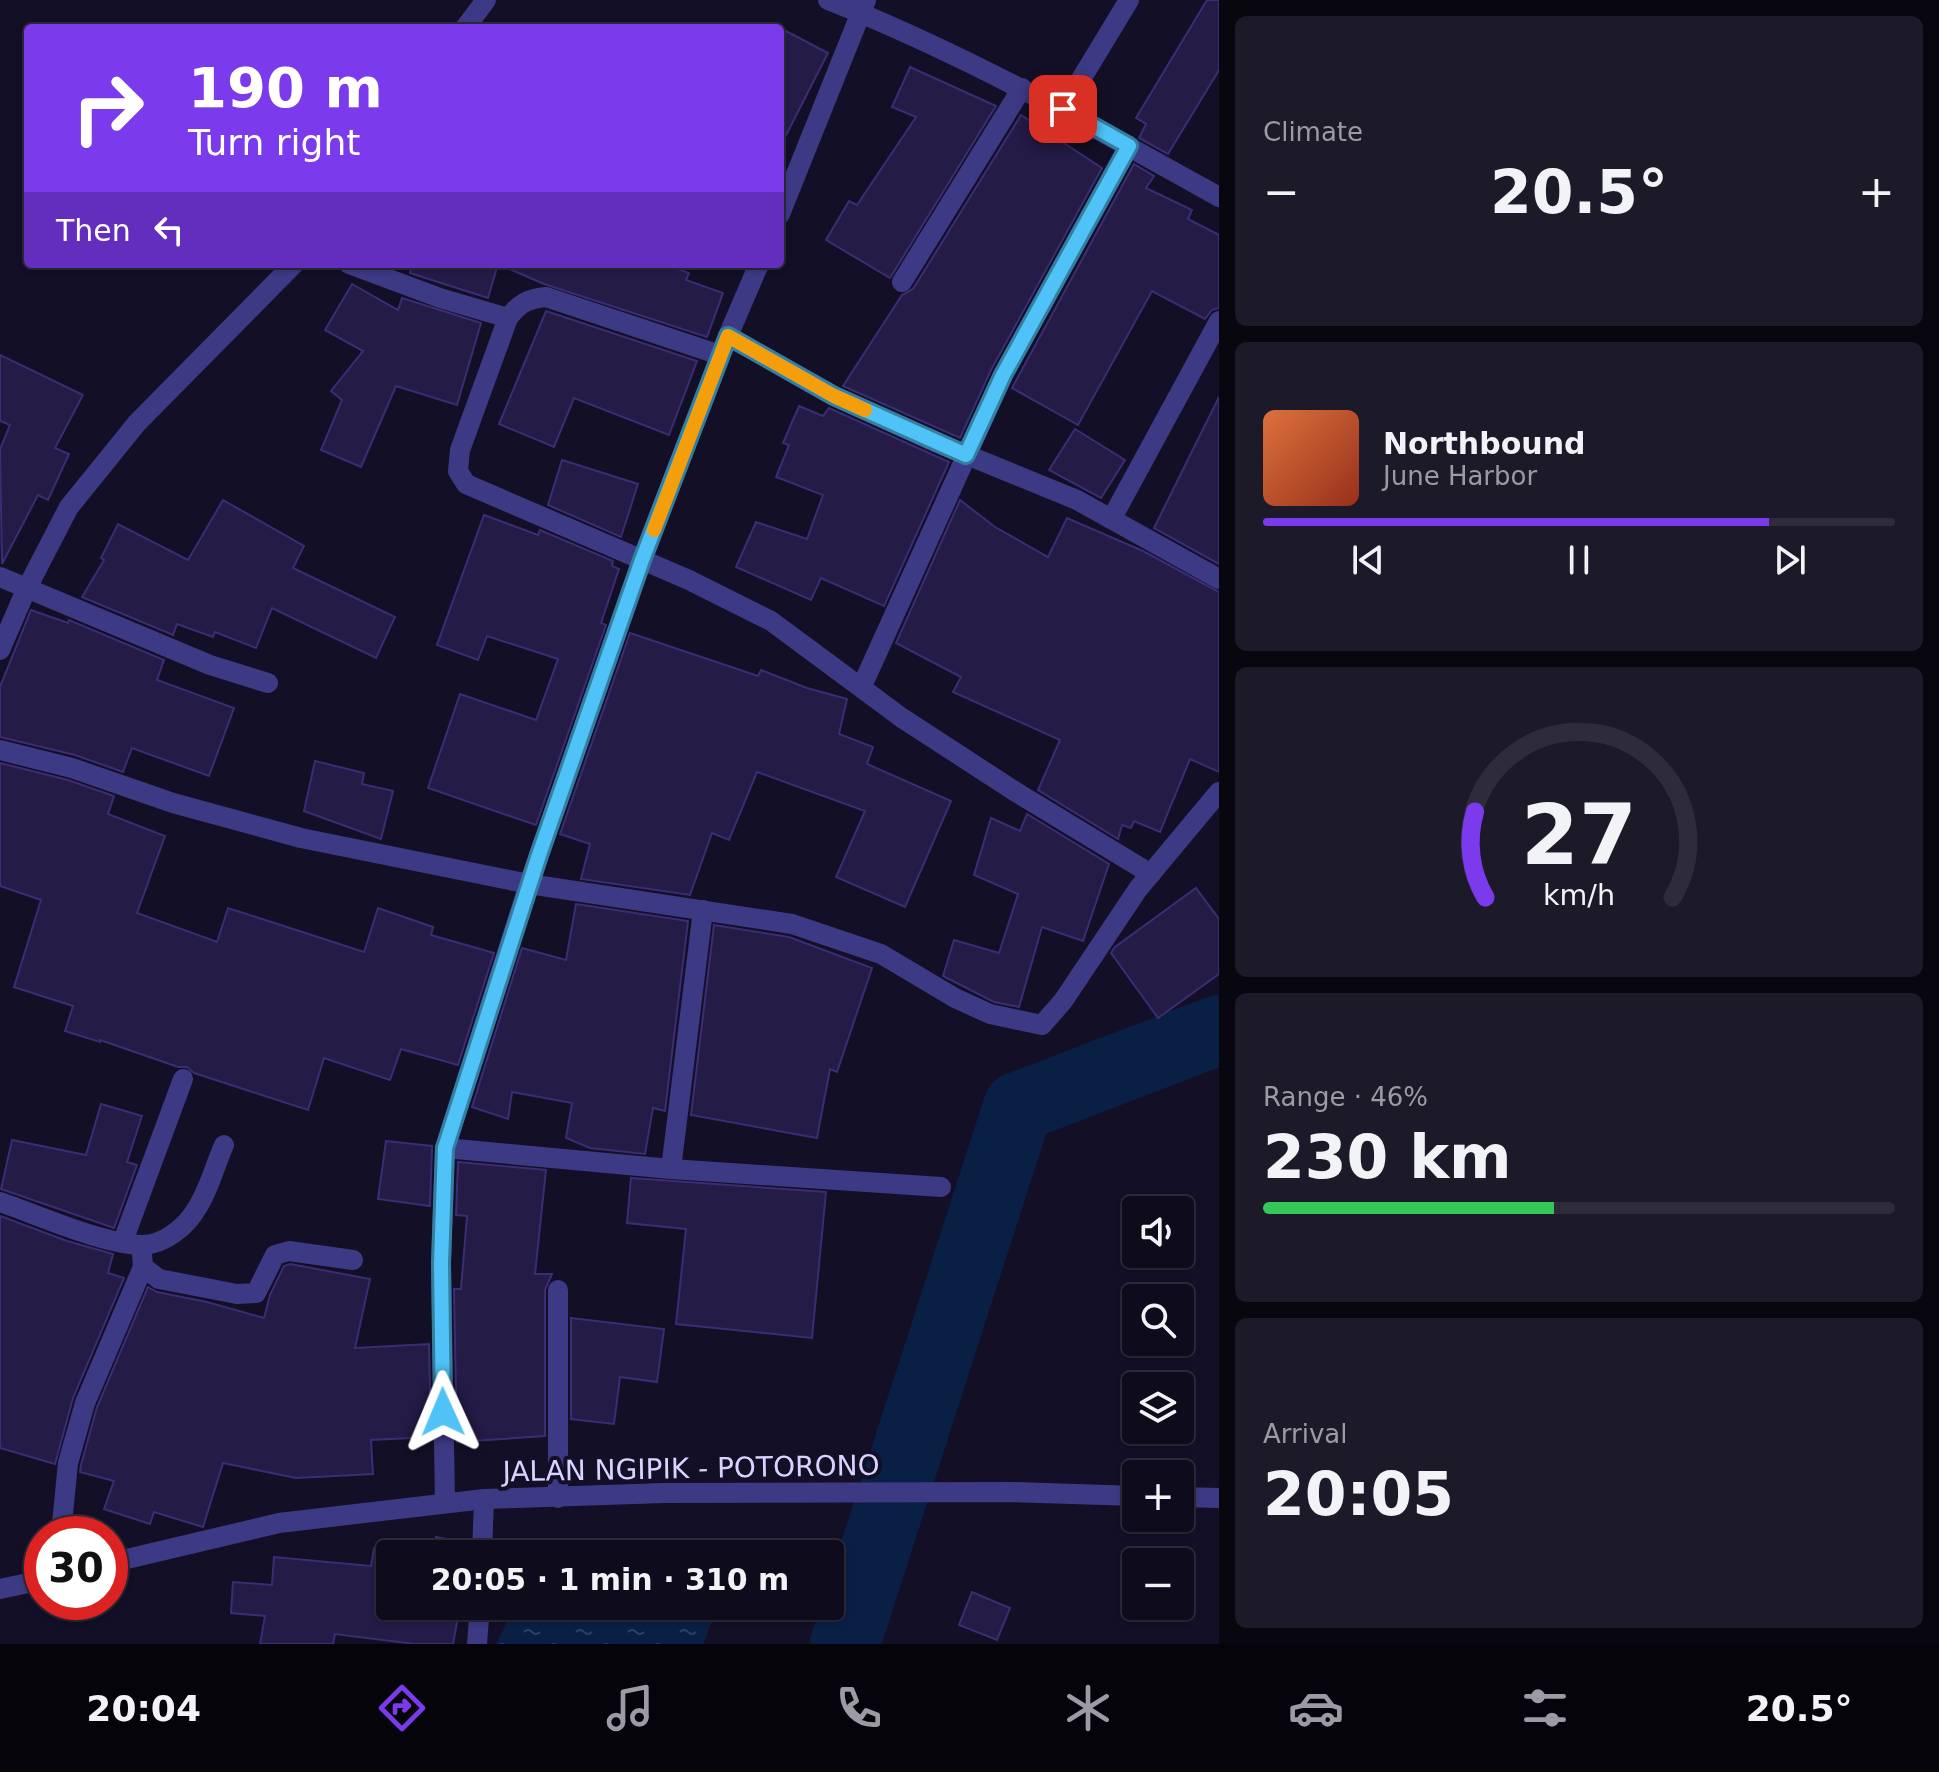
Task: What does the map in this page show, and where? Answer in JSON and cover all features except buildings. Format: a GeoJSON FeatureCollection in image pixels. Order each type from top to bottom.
{"type":"FeatureCollection","features":[{"type":"Feature","properties":{"kind":"street"},"geometry":{"type":"LineString","coordinates":[[468,24],[486,0]]}},
{"type":"Feature","properties":{"kind":"street"},"geometry":{"type":"LineString","coordinates":[[828,0],[864,7],[1063,109],[1219,197]]}},
{"type":"Feature","properties":{"kind":"street"},"geometry":{"type":"LineString","coordinates":[[1063,109],[1129,0]]}},
{"type":"Feature","properties":{"kind":"street"},"geometry":{"type":"LineString","coordinates":[[784,204],[864,7]]}},
{"type":"Feature","properties":{"kind":"street"},"geometry":{"type":"LineString","coordinates":[[902,282],[1022,88]]}},
{"type":"Feature","properties":{"kind":"street"},"geometry":{"type":"LineString","coordinates":[[862,686],[1003,375],[1129,146]]}},
{"type":"Feature","properties":{"kind":"street"},"geometry":{"type":"LineString","coordinates":[[0,650],[26,590],[69,507],[137,423],[290,268]]}},
{"type":"Feature","properties":{"kind":"street"},"geometry":{"type":"LineString","coordinates":[[360,268],[440,298],[508,318]]}},
{"type":"Feature","properties":{"kind":"street"},"geometry":{"type":"LineString","coordinates":[[445,1502],[441,1263],[445,1148],[529,884],[642,560],[757,268]]}},
{"type":"Feature","properties":{"kind":"street"},"geometry":{"type":"LineString","coordinates":[[1151,874],[902,718],[771,621],[642,560],[466,484],[458,471],[460,450],[508,318],[527,299],[546,297],[724,346],[966,455],[1077,500],[1219,579]]}},
{"type":"Feature","properties":{"kind":"street"},"geometry":{"type":"LineString","coordinates":[[1112,518],[1219,321]]}},
{"type":"Feature","properties":{"kind":"street"},"geometry":{"type":"LineString","coordinates":[[0,577],[210,665],[268,683]]}},
{"type":"Feature","properties":{"kind":"street"},"geometry":{"type":"LineString","coordinates":[[0,750],[72,768],[173,803],[301,838],[529,884],[792,924],[881,954],[955,998],[990,1014],[1042,1025],[1063,1001],[1151,874],[1219,792]]}},
{"type":"Feature","properties":{"kind":"street"},"geometry":{"type":"LineString","coordinates":[[671,1169],[703,910]]}},
{"type":"Feature","properties":{"kind":"street"},"geometry":{"type":"LineString","coordinates":[[183,1079],[132,1243],[143,1267],[159,1279],[237,1294],[256,1293],[275,1255],[289,1251],[353,1260]]}},
{"type":"Feature","properties":{"kind":"street"},"geometry":{"type":"LineString","coordinates":[[0,1202],[116,1242],[157,1242],[175,1233],[197,1209],[224,1145]]}},
{"type":"Feature","properties":{"kind":"street"},"geometry":{"type":"LineString","coordinates":[[445,1148],[671,1169],[941,1187]]}},
{"type":"Feature","properties":{"kind":"street"},"geometry":{"type":"LineString","coordinates":[[63,1516],[68,1463],[85,1403],[143,1267]]}},
{"type":"Feature","properties":{"kind":"street"},"geometry":{"type":"LineString","coordinates":[[558,1290],[558,1498]]}},
{"type":"Feature","properties":{"kind":"street","name":"JALAN NGIPIK - POTORONO"},"geometry":{"type":"LineString","coordinates":[[128,1559],[279,1523],[484,1499],[664,1493],[1012,1492],[1122,1496]]}},
{"type":"Feature","properties":{"kind":"street"},"geometry":{"type":"LineString","coordinates":[[1194,1497],[1219,1498]]}},
{"type":"Feature","properties":{"kind":"street"},"geometry":{"type":"LineString","coordinates":[[483,1540],[484,1499]]}},
{"type":"Feature","properties":{"kind":"street"},"geometry":{"type":"LineString","coordinates":[[0,1589],[24,1584]]}},
{"type":"Feature","properties":{"kind":"street"},"geometry":{"type":"LineString","coordinates":[[477,1644],[479,1620]]}},
{"type":"Feature","properties":{"kind":"water"},"geometry":{"type":"Polygon","coordinates":[[[508,1620],[712,1620],[703,1644],[496,1644],[508,1620]]]}},
{"type":"Feature","properties":{"kind":"waterway"},"geometry":{"type":"LineString","coordinates":[[845,1644],[1018,1107],[1219,1030]]}},
{"type":"Feature","properties":{"kind":"slow traffic"},"geometry":{"type":"LineString","coordinates":[[654,530],[728,336],[834,396],[865,410]]}},
{"type":"Feature","properties":{"kind":"route"},"geometry":{"type":"LineString","coordinates":[[443,1412],[441,1263],[445,1148],[539,855],[642,560],[728,336],[834,396],[966,455],[1003,375],[1129,146],[1063,109]]}}]}
